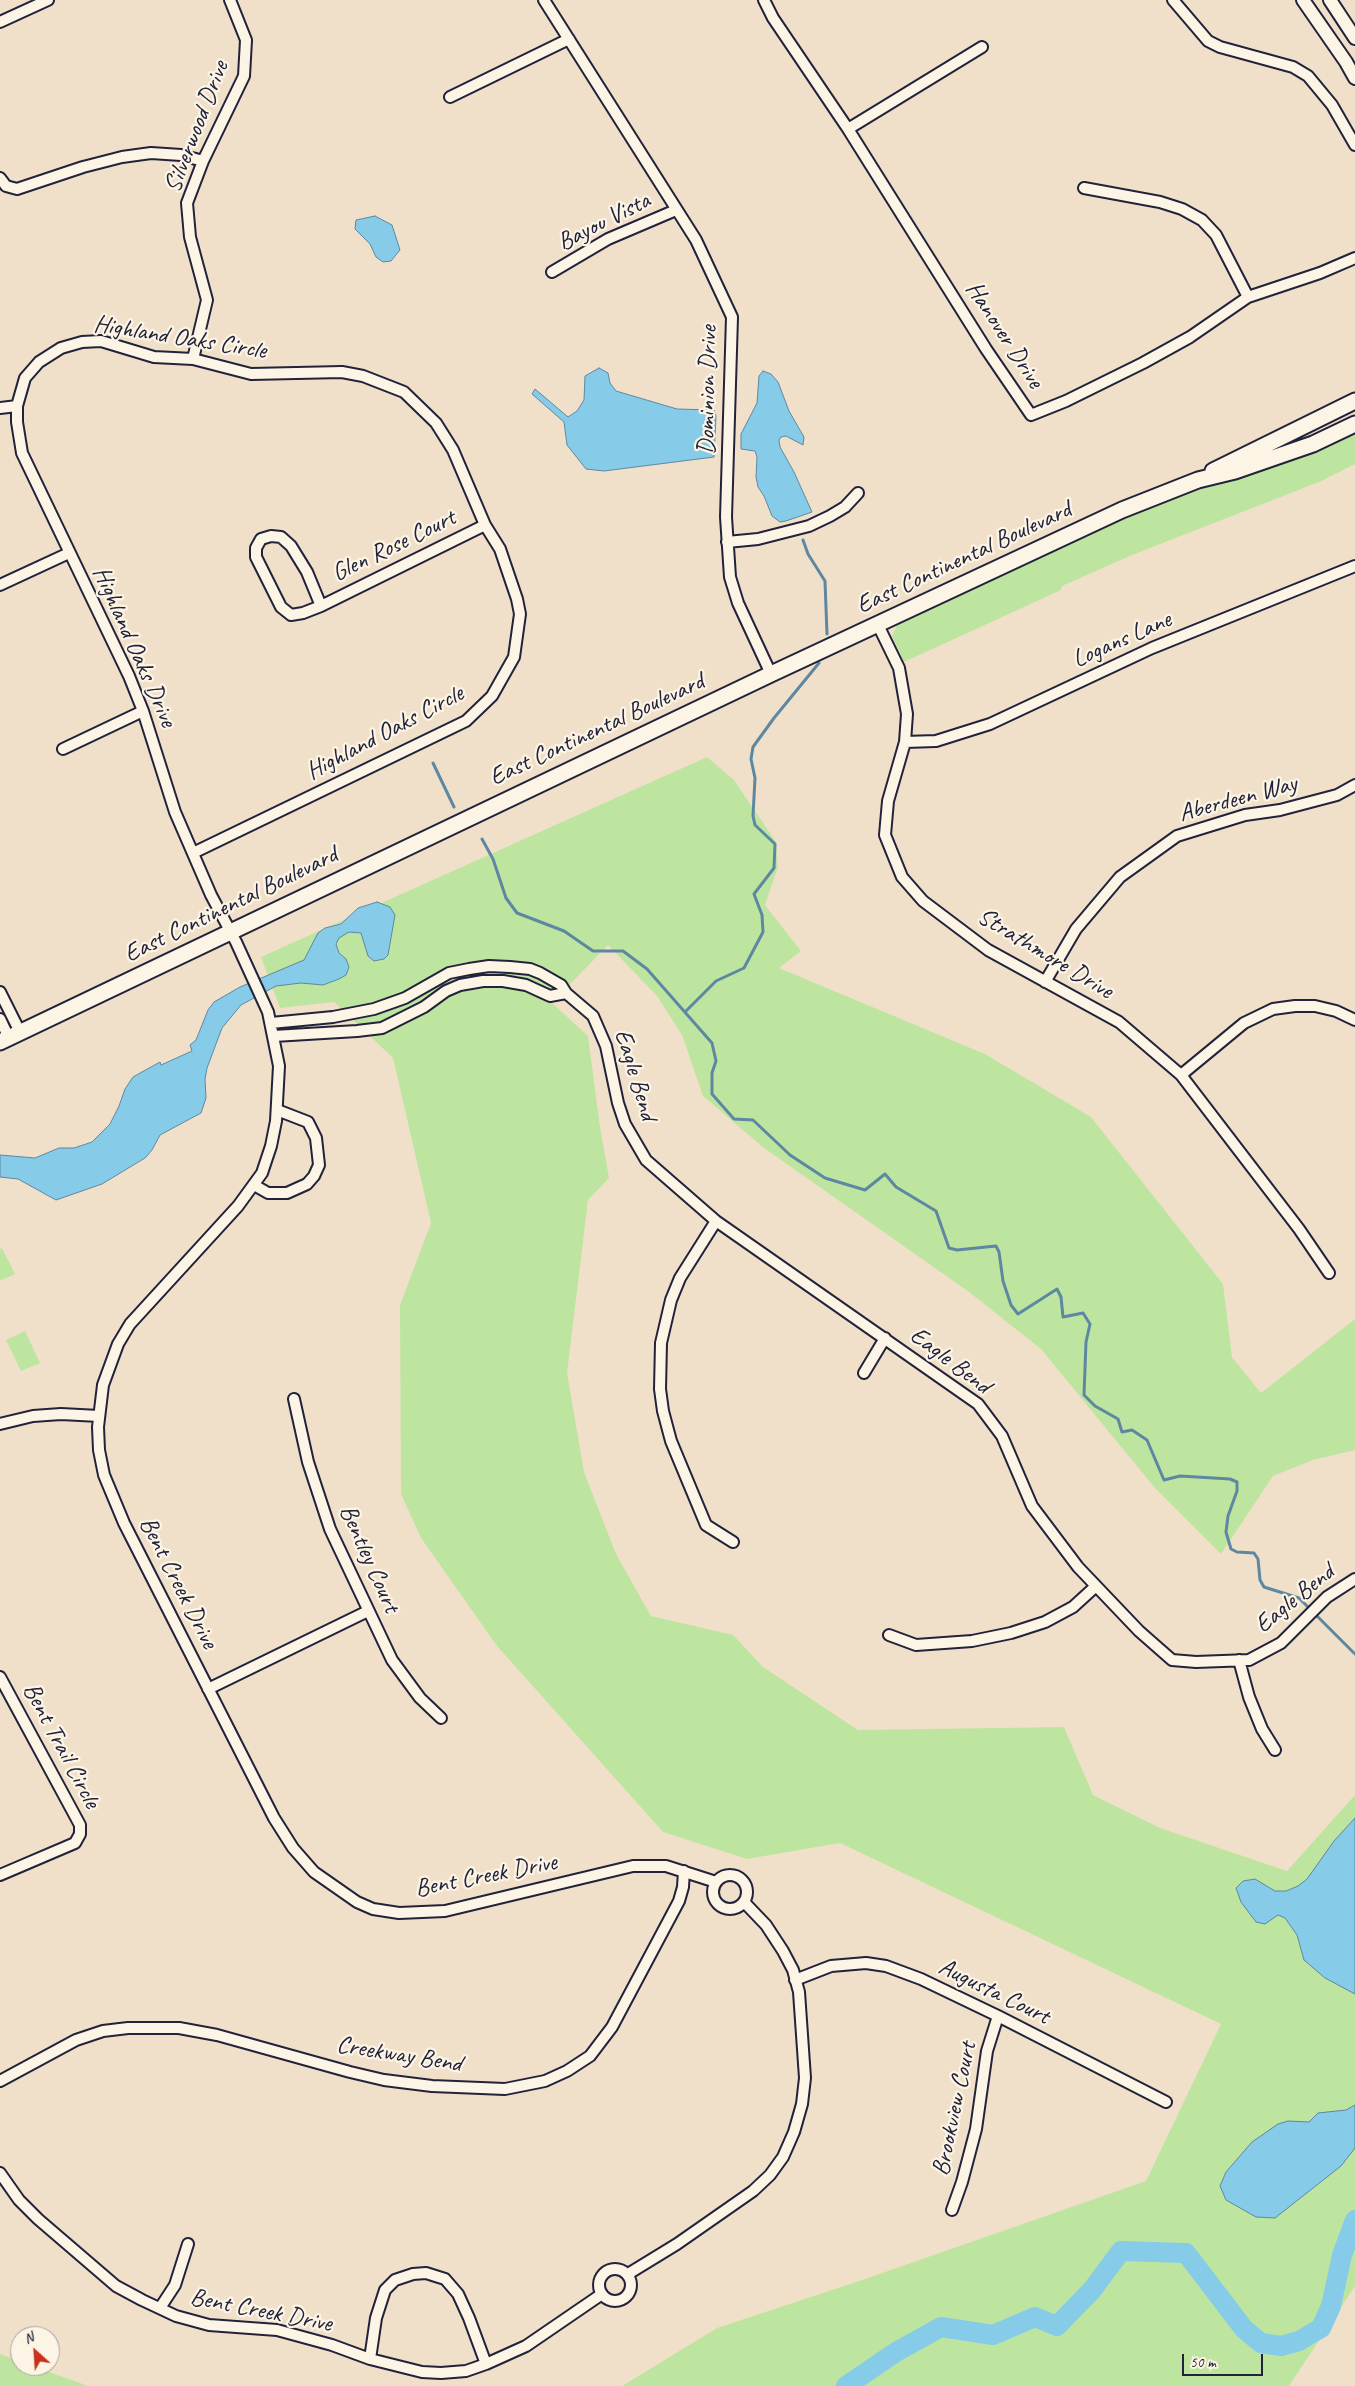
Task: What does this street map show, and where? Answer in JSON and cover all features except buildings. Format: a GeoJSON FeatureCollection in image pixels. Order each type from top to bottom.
{"type":"FeatureCollection","features":[{"type":"Feature","properties":{"kind":"main road","name":"East Continental Boulevard"},"geometry":{"type":"LineString","coordinates":[[1198,480],[1232,460],[1355,401]]}},
{"type":"Feature","properties":{"kind":"main road","name":"East Continental Boulevard"},"geometry":{"type":"LineString","coordinates":[[7,1040],[229,931],[770,674],[1122,510],[1198,480],[1235,471],[1312,444],[1355,424]]}},
{"type":"Feature","properties":{"kind":"street"},"geometry":{"type":"LineString","coordinates":[[0,22],[48,0]]}},
{"type":"Feature","properties":{"kind":"street","name":"Silverwood Drive"},"geometry":{"type":"LineString","coordinates":[[194,358],[207,300],[190,237],[187,203],[203,161],[244,76],[246,40],[230,0]]}},
{"type":"Feature","properties":{"kind":"street","name":"Dominion Drive"},"geometry":{"type":"LineString","coordinates":[[544,0],[649,163],[699,247],[732,317],[727,542],[730,577],[738,603],[770,674]]}},
{"type":"Feature","properties":{"kind":"street","name":"Hanover Drive"},"geometry":{"type":"LineString","coordinates":[[764,0],[773,18],[848,129],[986,349],[1031,415],[1066,401],[1143,363],[1190,337],[1248,297],[1320,273],[1355,258]]}},
{"type":"Feature","properties":{"kind":"street"},"geometry":{"type":"LineString","coordinates":[[1173,0],[1208,40],[1220,47],[1293,67],[1308,76],[1332,105],[1355,145]]}},
{"type":"Feature","properties":{"kind":"street"},"geometry":{"type":"LineString","coordinates":[[1303,0],[1355,78]]}},
{"type":"Feature","properties":{"kind":"street"},"geometry":{"type":"LineString","coordinates":[[1330,0],[1355,38]]}},
{"type":"Feature","properties":{"kind":"street"},"geometry":{"type":"LineString","coordinates":[[450,97],[569,39]]}},
{"type":"Feature","properties":{"kind":"street"},"geometry":{"type":"LineString","coordinates":[[848,129],[982,47]]}},
{"type":"Feature","properties":{"kind":"street"},"geometry":{"type":"LineString","coordinates":[[0,178],[6,186],[17,189],[83,167],[122,157],[151,153],[181,155],[203,161]]}},
{"type":"Feature","properties":{"kind":"street"},"geometry":{"type":"LineString","coordinates":[[1084,188],[1160,202],[1182,209],[1202,220],[1216,235],[1248,297]]}},
{"type":"Feature","properties":{"kind":"street","name":"Bayou Vista"},"geometry":{"type":"LineString","coordinates":[[552,272],[608,239],[676,210]]}},
{"type":"Feature","properties":{"kind":"street","name":"Highland Oaks Circle"},"geometry":{"type":"LineString","coordinates":[[17,406],[25,378],[39,362],[61,348],[82,342],[101,341],[154,357],[194,358],[251,374],[342,372],[363,376],[404,392],[436,423],[453,450],[485,525],[500,549],[511,578],[520,614],[514,657],[492,696],[466,720],[451,728],[193,853]]}},
{"type":"Feature","properties":{"kind":"street"},"geometry":{"type":"LineString","coordinates":[[0,408],[17,406]]}},
{"type":"Feature","properties":{"kind":"street","name":"Highland Oaks Drive"},"geometry":{"type":"LineString","coordinates":[[17,406],[17,422],[22,453],[129,676],[143,711],[166,786],[193,853],[229,931]]}},
{"type":"Feature","properties":{"kind":"street"},"geometry":{"type":"LineString","coordinates":[[727,542],[758,539],[809,526],[838,512],[858,493]]}},
{"type":"Feature","properties":{"kind":"street","name":"Glen Rose Court"},"geometry":{"type":"LineString","coordinates":[[321,606],[307,572],[291,546],[281,536],[261,539],[256,548],[256,557],[281,607],[290,615],[304,613],[321,606],[485,525]]}},
{"type":"Feature","properties":{"kind":"street"},"geometry":{"type":"LineString","coordinates":[[0,585],[69,553]]}},
{"type":"Feature","properties":{"kind":"street","name":"Logans Lane"},"geometry":{"type":"LineString","coordinates":[[905,742],[936,741],[990,724],[1152,648],[1355,566]]}},
{"type":"Feature","properties":{"kind":"street","name":"Strathmore Drive"},"geometry":{"type":"LineString","coordinates":[[878,625],[899,668],[907,714],[905,742],[888,801],[885,835],[902,877],[923,901],[988,950],[1119,1022],[1181,1075],[1299,1228],[1329,1273]]}},
{"type":"Feature","properties":{"kind":"street"},"geometry":{"type":"LineString","coordinates":[[63,749],[143,711]]}},
{"type":"Feature","properties":{"kind":"street","name":"Aberdeen Way"},"geometry":{"type":"LineString","coordinates":[[1045,982],[1076,929],[1114,883],[1148,855],[1177,836],[1245,815],[1280,810],[1337,795],[1355,785]]}},
{"type":"Feature","properties":{"kind":"street","name":"Bent Creek Drive"},"geometry":{"type":"LineString","coordinates":[[229,931],[264,1002],[274,1036],[279,1066],[277,1110],[271,1146],[262,1173],[238,1206],[130,1324],[118,1344],[103,1385],[99,1416],[99,1450],[104,1475],[120,1515],[274,1818],[293,1848],[314,1872],[335,1889],[373,1909],[399,1914],[445,1912],[633,1866],[666,1866],[716,1882]]}},
{"type":"Feature","properties":{"kind":"street","name":"Eagle Bend"},"geometry":{"type":"LineString","coordinates":[[271,1023],[366,1012],[405,998],[449,974],[489,966],[530,968],[561,985],[566,993],[593,1016],[599,1027],[611,1064],[618,1103],[625,1124],[646,1160],[716,1221],[978,1404],[1002,1436],[1032,1506],[1078,1567],[1139,1632],[1172,1660],[1196,1662],[1249,1660],[1281,1643],[1327,1597],[1355,1579]]}},
{"type":"Feature","properties":{"kind":"street"},"geometry":{"type":"LineString","coordinates":[[274,1036],[382,1028],[424,1007],[446,991],[460,985],[483,981],[526,984],[550,996],[566,993]]}},
{"type":"Feature","properties":{"kind":"street"},"geometry":{"type":"LineString","coordinates":[[0,992],[7,1040]]}},
{"type":"Feature","properties":{"kind":"street"},"geometry":{"type":"LineString","coordinates":[[1181,1075],[1244,1023],[1273,1009],[1315,1006],[1336,1011],[1355,1020]]}},
{"type":"Feature","properties":{"kind":"street"},"geometry":{"type":"LineString","coordinates":[[0,1019],[7,1040]]}},
{"type":"Feature","properties":{"kind":"street"},"geometry":{"type":"LineString","coordinates":[[254,1185],[268,1193],[287,1194],[307,1184],[314,1176],[319,1165],[316,1138],[308,1122],[277,1110]]}},
{"type":"Feature","properties":{"kind":"street"},"geometry":{"type":"LineString","coordinates":[[716,1221],[680,1278],[670,1300],[661,1343],[660,1389],[663,1411],[671,1441],[706,1525],[733,1542]]}},
{"type":"Feature","properties":{"kind":"street"},"geometry":{"type":"LineString","coordinates":[[864,1373],[885,1338]]}},
{"type":"Feature","properties":{"kind":"street","name":"Bentley Court"},"geometry":{"type":"LineString","coordinates":[[294,1399],[308,1462],[330,1529],[392,1660],[420,1698],[441,1718]]}},
{"type":"Feature","properties":{"kind":"street"},"geometry":{"type":"LineString","coordinates":[[0,1424],[33,1416],[61,1414],[99,1416]]}},
{"type":"Feature","properties":{"kind":"street"},"geometry":{"type":"LineString","coordinates":[[889,1635],[916,1645],[972,1641],[1012,1633],[1045,1622],[1073,1606],[1096,1586]]}},
{"type":"Feature","properties":{"kind":"street"},"geometry":{"type":"LineString","coordinates":[[208,1689],[368,1611]]}},
{"type":"Feature","properties":{"kind":"street"},"geometry":{"type":"LineString","coordinates":[[1239,1660],[1249,1697],[1262,1729],[1275,1750]]}},
{"type":"Feature","properties":{"kind":"street","name":"Bent Trail Circle"},"geometry":{"type":"LineString","coordinates":[[0,1678],[80,1825],[80,1834],[75,1843],[0,1875]]}},
{"type":"Feature","properties":{"kind":"street","name":"Creekway Bend"},"geometry":{"type":"LineString","coordinates":[[0,2081],[76,2040],[111,2030],[179,2028],[217,2034],[384,2080],[432,2086],[505,2089],[546,2081],[567,2071],[590,2056],[612,2027],[679,1901],[683,1887],[684,1871]]}},
{"type":"Feature","properties":{"kind":"street"},"geometry":{"type":"LineString","coordinates":[[726,1875],[737,1876],[746,1885],[747,1896],[744,1902],[735,1908],[729,1909],[718,1904],[713,1894],[716,1882],[726,1875]]}},
{"type":"Feature","properties":{"kind":"street"},"geometry":{"type":"LineString","coordinates":[[628,2274],[753,2192],[770,2175],[783,2157],[794,2132],[802,2104],[805,2078],[799,1992],[783,1951],[766,1925],[744,1902]]}},
{"type":"Feature","properties":{"kind":"street","name":"Augusta Court"},"geometry":{"type":"LineString","coordinates":[[795,1980],[832,1966],[858,1964],[886,1966],[921,1979],[998,2016],[1166,2102]]}},
{"type":"Feature","properties":{"kind":"street","name":"Brookview Court"},"geometry":{"type":"LineString","coordinates":[[952,2210],[962,2182],[976,2129],[987,2051],[998,2016]]}},
{"type":"Feature","properties":{"kind":"street","name":"Bent Creek Drive"},"geometry":{"type":"LineString","coordinates":[[0,2173],[19,2200],[38,2219],[109,2280],[125,2291],[176,2316],[209,2325],[277,2330],[332,2344],[370,2359],[422,2372],[466,2371],[486,2364],[526,2346],[602,2294]]}},
{"type":"Feature","properties":{"kind":"street"},"geometry":{"type":"LineString","coordinates":[[160,2308],[174,2286],[188,2244]]}},
{"type":"Feature","properties":{"kind":"street"},"geometry":{"type":"LineString","coordinates":[[618,2269],[628,2274],[632,2283],[631,2289],[625,2298],[611,2300],[602,2294],[600,2281],[605,2272],[618,2269]]}},
{"type":"Feature","properties":{"kind":"street"},"geometry":{"type":"LineString","coordinates":[[370,2359],[376,2318],[386,2290],[394,2280],[413,2274],[426,2273],[445,2279],[458,2294],[470,2318],[486,2364]]}},
{"type":"Feature","properties":{"kind":"green space"},"geometry":{"type":"Polygon","coordinates":[[[1355,429],[1355,464],[1319,482],[1132,555],[1062,586],[1061,590],[904,662],[892,636],[897,625],[905,619],[1182,492],[1355,429]]]}},
{"type":"Feature","properties":{"kind":"green space"},"geometry":{"type":"Polygon","coordinates":[[[707,757],[734,780],[776,842],[778,867],[765,905],[801,951],[779,968],[985,1054],[1091,1117],[1223,1284],[1232,1357],[1261,1393],[1355,1319],[1355,1450],[1313,1460],[1273,1476],[1221,1554],[1154,1487],[1041,1349],[969,1292],[764,1148],[703,1096],[682,1035],[657,996],[608,945],[552,1003],[588,1036],[609,1178],[588,1200],[567,1373],[584,1472],[616,1554],[651,1616],[733,1635],[763,1667],[858,1730],[1064,1727],[1093,1795],[1160,1828],[1287,1871],[1355,1795],[1355,2286],[1289,2386],[622,2386],[717,2328],[862,2280],[1146,2181],[1221,2024],[840,1843],[747,1859],[663,1832],[497,1646],[421,1538],[401,1494],[400,1305],[431,1223],[393,1058],[334,1002],[280,1008],[261,957],[707,757]]]}},
{"type":"Feature","properties":{"kind":"green space"},"geometry":{"type":"Polygon","coordinates":[[[2,1248],[15,1274],[0,1281],[0,1249],[2,1248]]]}},
{"type":"Feature","properties":{"kind":"green space"},"geometry":{"type":"Polygon","coordinates":[[[25,1331],[40,1363],[21,1371],[6,1340],[25,1331]]]}},
{"type":"Feature","properties":{"kind":"green space"},"geometry":{"type":"Polygon","coordinates":[[[0,2354],[10,2358],[10,2376],[60,2376],[88,2386],[0,2386],[0,2354]]]}},
{"type":"Feature","properties":{"kind":"water"},"geometry":{"type":"Polygon","coordinates":[[[375,216],[392,225],[400,250],[391,261],[383,262],[376,257],[370,244],[355,229],[356,220],[375,216]]]}},
{"type":"Feature","properties":{"kind":"water"},"geometry":{"type":"Polygon","coordinates":[[[599,368],[608,373],[610,383],[616,391],[677,409],[714,410],[716,416],[714,457],[604,471],[586,469],[567,445],[564,422],[532,394],[535,389],[568,417],[577,411],[584,400],[585,376],[599,368]]]}},
{"type":"Feature","properties":{"kind":"water"},"geometry":{"type":"Polygon","coordinates":[[[763,371],[771,374],[778,382],[789,411],[804,437],[803,445],[786,436],[781,437],[779,440],[780,447],[794,472],[812,512],[780,522],[772,516],[758,487],[755,451],[741,449],[741,434],[757,403],[759,376],[763,371]]]}},
{"type":"Feature","properties":{"kind":"water"},"geometry":{"type":"Polygon","coordinates":[[[377,902],[390,907],[395,915],[388,955],[384,959],[374,961],[368,956],[361,933],[349,932],[339,938],[336,944],[339,953],[346,959],[349,967],[346,975],[323,985],[301,983],[276,986],[241,1005],[222,1028],[207,1068],[205,1079],[206,1098],[201,1113],[160,1135],[145,1158],[102,1184],[56,1200],[18,1179],[0,1177],[0,1155],[35,1158],[59,1148],[74,1148],[92,1142],[110,1124],[125,1089],[133,1077],[160,1062],[161,1065],[192,1051],[190,1045],[196,1040],[208,1010],[214,1002],[240,987],[304,960],[318,933],[325,928],[341,924],[358,908],[377,902]]]}},
{"type":"Feature","properties":{"kind":"water"},"geometry":{"type":"Polygon","coordinates":[[[1355,1818],[1355,1994],[1325,1978],[1304,1960],[1297,1935],[1285,1918],[1278,1915],[1265,1924],[1256,1922],[1241,1902],[1236,1888],[1243,1881],[1255,1879],[1275,1891],[1286,1891],[1298,1886],[1307,1879],[1334,1841],[1355,1818]]]}},
{"type":"Feature","properties":{"kind":"water"},"geometry":{"type":"Polygon","coordinates":[[[1355,2105],[1355,2148],[1341,2166],[1275,2218],[1256,2217],[1226,2200],[1220,2186],[1226,2172],[1252,2142],[1278,2124],[1288,2121],[1309,2122],[1318,2113],[1346,2110],[1355,2105]]]}},
{"type":"Feature","properties":{"kind":"waterway"},"geometry":{"type":"LineString","coordinates":[[803,540],[808,554],[825,581],[827,634]]}},
{"type":"Feature","properties":{"kind":"waterway"},"geometry":{"type":"LineString","coordinates":[[685,1012],[716,981],[744,968],[763,932],[762,915],[754,894],[774,868],[775,844],[755,825],[753,816],[755,778],[751,759],[753,747],[819,663]]}},
{"type":"Feature","properties":{"kind":"waterway"},"geometry":{"type":"LineString","coordinates":[[433,763],[454,807]]}},
{"type":"Feature","properties":{"kind":"waterway"},"geometry":{"type":"LineString","coordinates":[[482,839],[493,859],[506,898],[517,913],[564,931],[593,951],[623,951],[647,969],[712,1043],[716,1061],[712,1073],[712,1094],[734,1119],[753,1120],[790,1155],[825,1178],[865,1190],[885,1174],[896,1187],[936,1211],[949,1248],[957,1250],[996,1246],[999,1252],[1003,1281],[1011,1305],[1018,1314],[1057,1289],[1061,1297],[1063,1317],[1083,1313],[1090,1324],[1086,1342],[1084,1395],[1095,1406],[1118,1419],[1122,1432],[1132,1430],[1147,1440],[1164,1480],[1180,1476],[1230,1479],[1237,1482],[1237,1491],[1228,1516],[1226,1532],[1231,1549],[1237,1552],[1254,1553],[1258,1559],[1260,1580],[1264,1587],[1299,1598],[1355,1654]]}},
{"type":"Feature","properties":{"kind":"waterway"},"geometry":{"type":"LineString","coordinates":[[846,2386],[896,2352],[941,2327],[993,2335],[1035,2317],[1057,2326],[1092,2290],[1121,2251],[1186,2253],[1244,2329],[1261,2343],[1281,2346],[1299,2341],[1321,2328],[1331,2306],[1342,2255],[1355,2220]]}}]}
